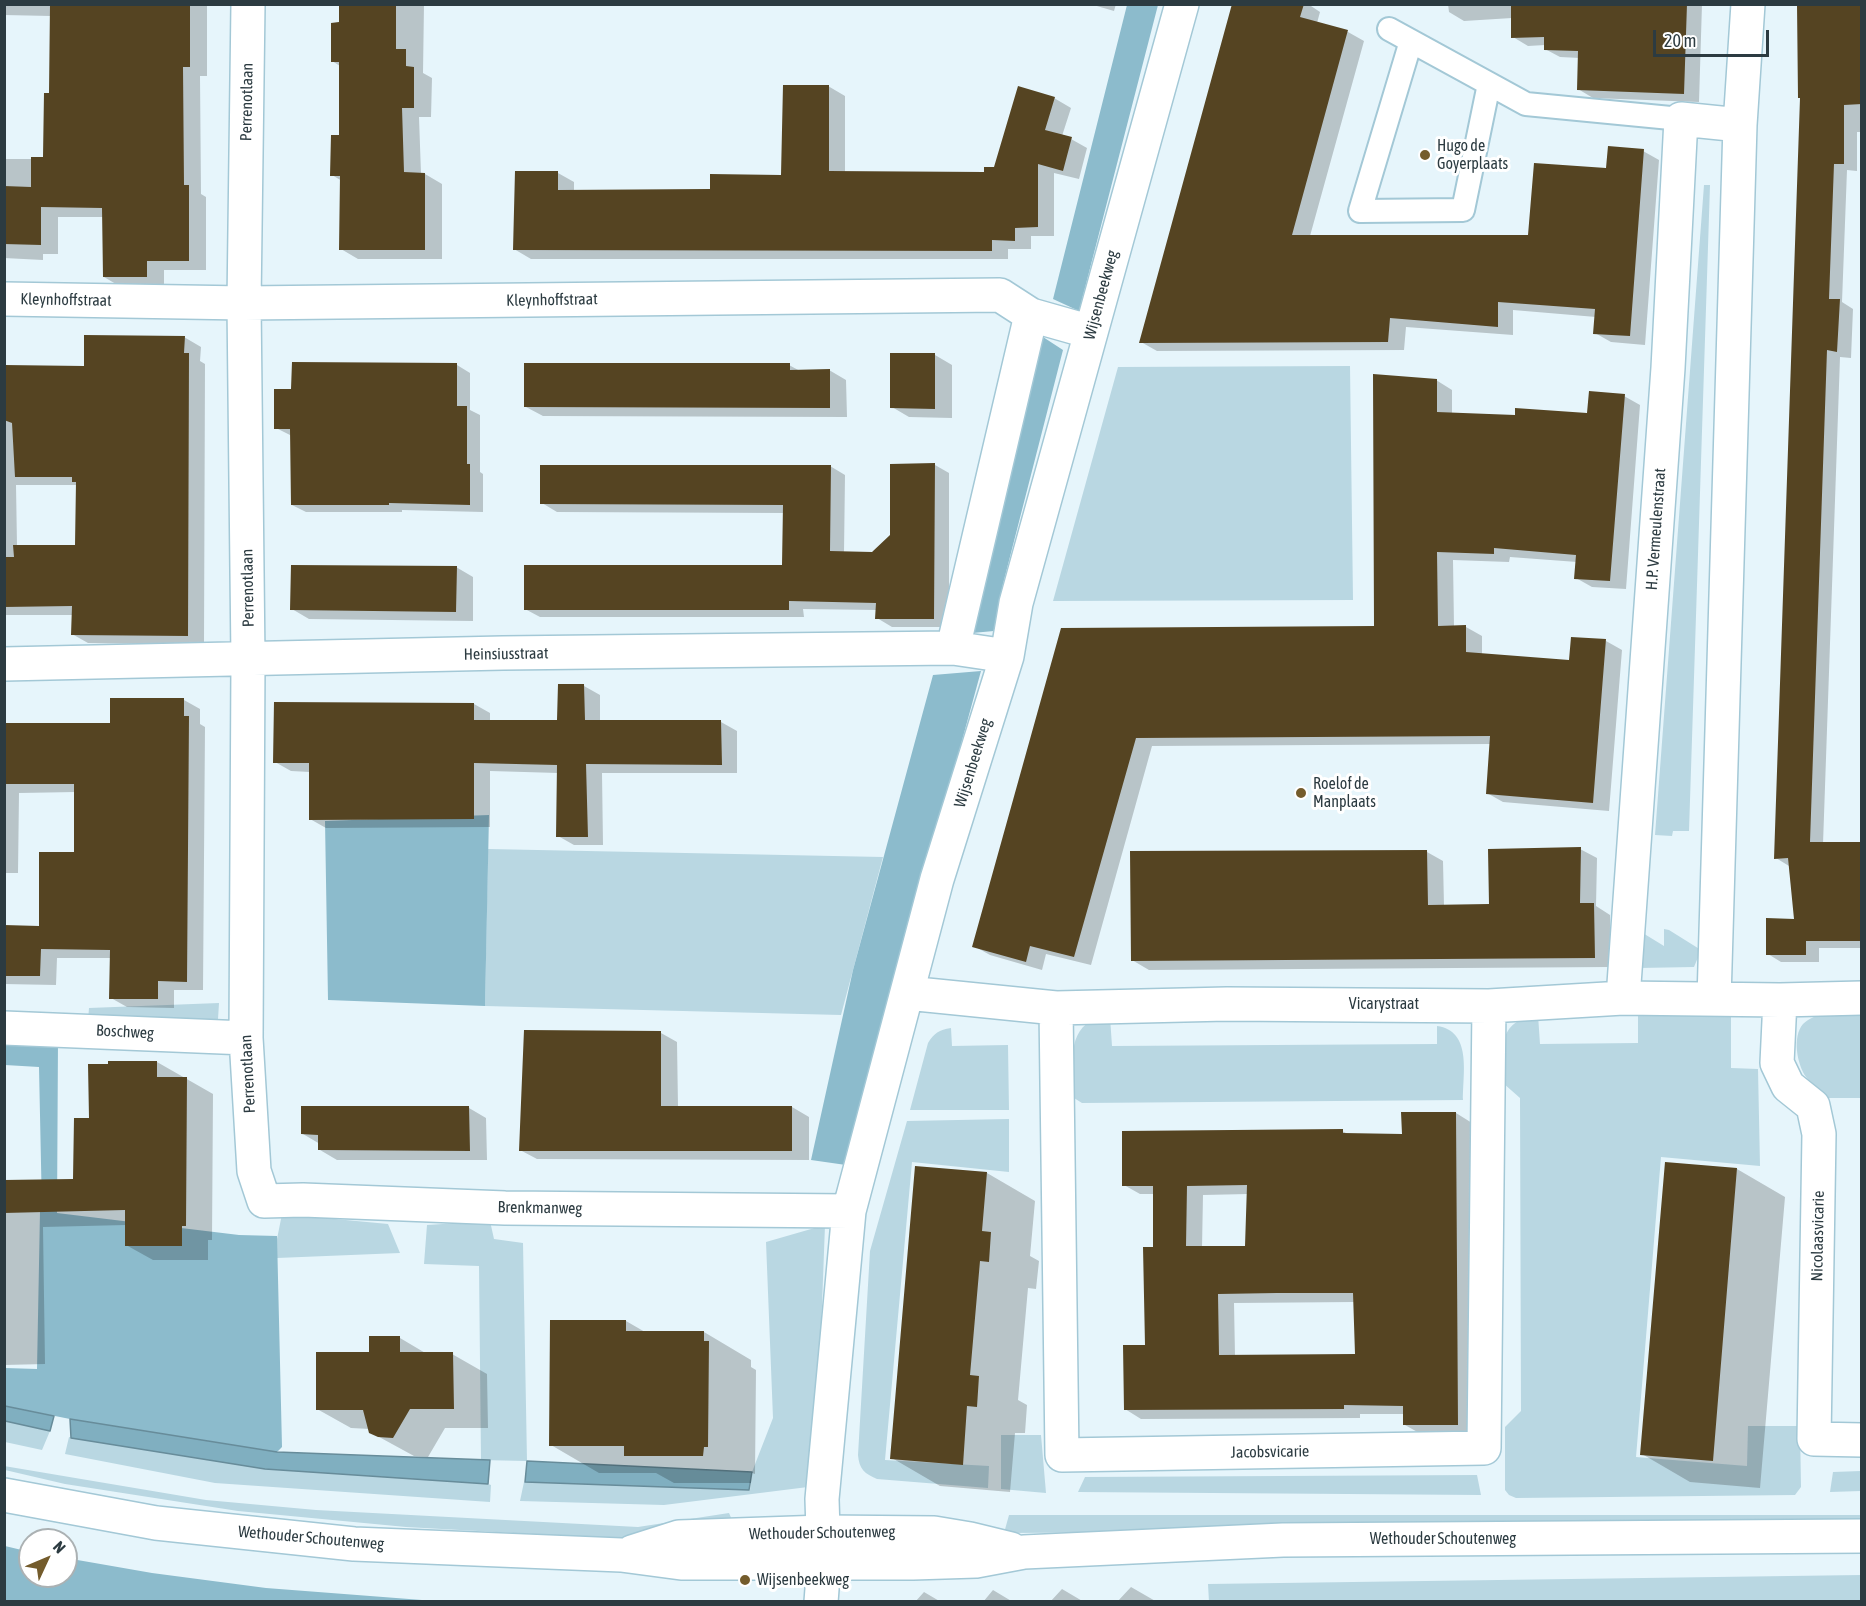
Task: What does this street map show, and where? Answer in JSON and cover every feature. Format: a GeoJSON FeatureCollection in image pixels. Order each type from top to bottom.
{"type":"FeatureCollection","features":[{"type":"Feature","properties":{"kind":"street","name":"Perrenotlaan"},"geometry":{"type":"LineString","coordinates":[[248,4],[244,303],[248,660],[246,1038],[254,1171]]}},
{"type":"Feature","properties":{"kind":"street","name":"Wijsenbeekweg"},"geometry":{"type":"LineString","coordinates":[[821,1602],[822,1499],[849,1212],[937,879],[1007,656],[1016,603],[1182,4]]}},
{"type":"Feature","properties":{"kind":"street"},"geometry":{"type":"LineString","coordinates":[[1714,999],[1740,125],[1748,4]]}},
{"type":"Feature","properties":{"kind":"street"},"geometry":{"type":"LineString","coordinates":[[1681,119],[1740,125]]}},
{"type":"Feature","properties":{"kind":"street","name":"H.P. Vermeulenstraat"},"geometry":{"type":"LineString","coordinates":[[1623,998],[1668,368],[1681,119]]}},
{"type":"Feature","properties":{"kind":"street","name":"Kleynhoffstraat"},"geometry":{"type":"LineString","coordinates":[[4,299],[244,303],[1000,295],[1031,315],[1091,332]]}},
{"type":"Feature","properties":{"kind":"street"},"geometry":{"type":"LineString","coordinates":[[953,648],[1031,315]]}},
{"type":"Feature","properties":{"kind":"street","name":"Heinsiusstraat"},"geometry":{"type":"LineString","coordinates":[[4,664],[503,653],[953,648],[1007,656]]}},
{"type":"Feature","properties":{"kind":"street","name":"Vicarystraat"},"geometry":{"type":"LineString","coordinates":[[907,993],[1056,1008],[1227,1004],[1489,1006],[1623,998],[1780,1000],[1862,998]]}},
{"type":"Feature","properties":{"kind":"street","name":"Nicolaasvicarie"},"geometry":{"type":"LineString","coordinates":[[1780,1000],[1777,1063],[1788,1086],[1813,1106],[1819,1134],[1814,1439],[1862,1440]]}},
{"type":"Feature","properties":{"kind":"street","name":"Jacobsvicarie"},"geometry":{"type":"LineString","coordinates":[[1056,1008],[1062,1455],[1484,1448],[1489,1006]]}},
{"type":"Feature","properties":{"kind":"street","name":"Boschweg"},"geometry":{"type":"LineString","coordinates":[[4,1028],[246,1038]]}},
{"type":"Feature","properties":{"kind":"street","name":"Brenkmanweg"},"geometry":{"type":"LineString","coordinates":[[254,1171],[264,1201],[303,1200],[505,1208],[849,1212]]}},
{"type":"Feature","properties":{"kind":"street","name":"Wethouder Schoutenweg"},"geometry":{"type":"LineString","coordinates":[[4,1494],[156,1523],[354,1544],[621,1556],[681,1563],[823,1548],[976,1561],[1024,1552],[1283,1540],[1862,1536]]}},
{"type":"Feature","properties":{"kind":"lane"},"geometry":{"type":"LineString","coordinates":[[1389,29],[1526,104],[1681,119]]}},
{"type":"Feature","properties":{"kind":"lane"},"geometry":{"type":"LineString","coordinates":[[1411,41],[1360,211],[1463,210],[1490,84]]}},
{"type":"Feature","properties":{"kind":"shaded area"},"geometry":{"type":"Polygon","coordinates":[[[1127,5],[1158,5],[1079,311],[1053,299],[1127,5]]]}},
{"type":"Feature","properties":{"kind":"shaded area"},"geometry":{"type":"Polygon","coordinates":[[[1704,185],[1710,185],[1689,831],[1673,831],[1672,836],[1655,835],[1704,185]]]}},
{"type":"Feature","properties":{"kind":"shaded area"},"geometry":{"type":"Polygon","coordinates":[[[1043,337],[1063,350],[1003,584],[994,631],[972,633],[1043,337]]]}},
{"type":"Feature","properties":{"kind":"shaded area"},"geometry":{"type":"Polygon","coordinates":[[[1350,366],[1353,600],[1053,601],[1118,367],[1350,366]]]}},
{"type":"Feature","properties":{"kind":"shaded area"},"geometry":{"type":"Polygon","coordinates":[[[981,671],[846,1165],[811,1160],[853,970],[933,675],[981,671]]]}},
{"type":"Feature","properties":{"kind":"shaded area"},"geometry":{"type":"Polygon","coordinates":[[[489,815],[485,1006],[328,1000],[325,821],[489,815]]]}},
{"type":"Feature","properties":{"kind":"shaded area"},"geometry":{"type":"Polygon","coordinates":[[[488,849],[883,857],[841,1015],[485,1006],[488,849]]]}},
{"type":"Feature","properties":{"kind":"shaded area"},"geometry":{"type":"Polygon","coordinates":[[[1633,927],[1664,946],[1664,929],[1669,930],[1701,950],[1694,967],[1639,968],[1633,927]]]}},
{"type":"Feature","properties":{"kind":"shaded area"},"geometry":{"type":"Polygon","coordinates":[[[219,1003],[218,1019],[88,1021],[89,1008],[219,1003]]]}},
{"type":"Feature","properties":{"kind":"shaded area"},"geometry":{"type":"Polygon","coordinates":[[[1638,1013],[1731,1014],[1731,1068],[1758,1069],[1760,1166],[1661,1157],[1636,1457],[1747,1466],[1748,1426],[1800,1426],[1801,1487],[1795,1495],[1516,1498],[1505,1490],[1505,1427],[1521,1411],[1520,1098],[1503,1083],[1504,1039],[1508,1030],[1515,1024],[1524,1018],[1538,1015],[1540,1044],[1638,1043],[1638,1013]]]}},
{"type":"Feature","properties":{"kind":"shaded area"},"geometry":{"type":"Polygon","coordinates":[[[1824,1013],[1860,1013],[1861,1098],[1825,1098],[1803,1072],[1797,1050],[1800,1029],[1808,1020],[1824,1013]]]}},
{"type":"Feature","properties":{"kind":"shaded area"},"geometry":{"type":"Polygon","coordinates":[[[1110,1017],[1112,1046],[1437,1044],[1437,1026],[1448,1029],[1461,1044],[1464,1066],[1463,1100],[1082,1103],[1074,1098],[1073,1055],[1077,1035],[1093,1020],[1110,1017]]]}},
{"type":"Feature","properties":{"kind":"shaded area"},"geometry":{"type":"Polygon","coordinates":[[[951,1028],[952,1046],[1008,1045],[1009,1110],[910,1110],[928,1043],[937,1032],[951,1028]]]}},
{"type":"Feature","properties":{"kind":"shaded area"},"geometry":{"type":"Polygon","coordinates":[[[58,1040],[57,1213],[239,1235],[277,1236],[282,1447],[277,1452],[70,1419],[5,1406],[5,1368],[37,1369],[40,1211],[42,1211],[39,1067],[5,1065],[4,1041],[58,1040]]]}},
{"type":"Feature","properties":{"kind":"shaded area"},"geometry":{"type":"Polygon","coordinates":[[[1009,1119],[1009,1172],[912,1162],[885,1460],[989,1466],[988,1488],[877,1479],[863,1470],[858,1455],[870,1251],[907,1121],[1009,1119]]]}},
{"type":"Feature","properties":{"kind":"shaded area"},"geometry":{"type":"Polygon","coordinates":[[[282,1214],[388,1224],[400,1253],[277,1258],[277,1239],[282,1214]]]}},
{"type":"Feature","properties":{"kind":"shaded area"},"geometry":{"type":"Polygon","coordinates":[[[490,1221],[494,1239],[523,1243],[527,1461],[481,1460],[479,1266],[424,1264],[427,1225],[490,1221]]]}},
{"type":"Feature","properties":{"kind":"shaded area"},"geometry":{"type":"Polygon","coordinates":[[[825,1225],[818,1413],[808,1487],[664,1505],[520,1501],[524,1482],[750,1490],[752,1472],[773,1418],[766,1242],[825,1225]]]}},
{"type":"Feature","properties":{"kind":"shaded area"},"geometry":{"type":"Polygon","coordinates":[[[5,1406],[54,1416],[50,1431],[5,1421],[5,1406]]]}},
{"type":"Feature","properties":{"kind":"shaded area"},"geometry":{"type":"Polygon","coordinates":[[[70,1419],[277,1452],[490,1460],[488,1484],[265,1469],[71,1438],[70,1419]]]}},
{"type":"Feature","properties":{"kind":"shaded area"},"geometry":{"type":"Polygon","coordinates":[[[5,1421],[50,1431],[42,1450],[5,1442],[5,1421]]]}},
{"type":"Feature","properties":{"kind":"shaded area"},"geometry":{"type":"Polygon","coordinates":[[[1001,1435],[1041,1435],[1046,1493],[1001,1489],[1001,1435]]]}},
{"type":"Feature","properties":{"kind":"shaded area"},"geometry":{"type":"Polygon","coordinates":[[[69,1437],[265,1469],[488,1484],[491,1485],[490,1502],[215,1483],[65,1454],[69,1437]]]}},
{"type":"Feature","properties":{"kind":"shaded area"},"geometry":{"type":"Polygon","coordinates":[[[527,1461],[752,1472],[749,1490],[525,1482],[527,1461]]]}},
{"type":"Feature","properties":{"kind":"shaded area"},"geometry":{"type":"Polygon","coordinates":[[[4,1466],[206,1500],[316,1510],[638,1527],[729,1513],[733,1522],[640,1540],[406,1527],[238,1511],[65,1484],[5,1470],[4,1466]]]}},
{"type":"Feature","properties":{"kind":"shaded area"},"geometry":{"type":"Polygon","coordinates":[[[1861,1471],[1861,1491],[1830,1492],[1833,1472],[1861,1471]]]}},
{"type":"Feature","properties":{"kind":"shaded area"},"geometry":{"type":"Polygon","coordinates":[[[1477,1475],[1481,1495],[1078,1492],[1085,1477],[1477,1475]]]}},
{"type":"Feature","properties":{"kind":"shaded area"},"geometry":{"type":"Polygon","coordinates":[[[1009,1515],[1862,1515],[1861,1528],[1004,1533],[1009,1515]]]}},
{"type":"Feature","properties":{"kind":"shaded area"},"geometry":{"type":"Polygon","coordinates":[[[5,1546],[18,1549],[18,1588],[78,1588],[78,1560],[152,1573],[266,1588],[435,1601],[5,1601],[5,1546]]]}},
{"type":"Feature","properties":{"kind":"shaded area"},"geometry":{"type":"Polygon","coordinates":[[[1861,1575],[1861,1602],[1209,1602],[1208,1584],[1861,1575]]]}},
{"type":"Feature","properties":{"kind":"building"},"geometry":{"type":"Polygon","coordinates":[[[50,4],[190,4],[190,67],[183,67],[184,185],[189,185],[189,261],[147,261],[147,277],[103,277],[102,208],[41,207],[41,245],[4,244],[4,186],[31,187],[31,157],[43,157],[44,93],[49,93],[50,4]]]}},
{"type":"Feature","properties":{"kind":"building"},"geometry":{"type":"Polygon","coordinates":[[[339,4],[396,4],[396,49],[406,49],[406,66],[414,67],[414,108],[402,108],[404,172],[425,173],[425,250],[339,250],[340,176],[330,176],[331,135],[339,135],[339,62],[331,62],[331,23],[339,22],[339,4]]]}},
{"type":"Feature","properties":{"kind":"building"},"geometry":{"type":"Polygon","coordinates":[[[1232,4],[1304,4],[1300,17],[1348,30],[1292,235],[1528,235],[1534,163],[1606,168],[1608,146],[1644,149],[1630,336],[1593,334],[1595,309],[1498,302],[1498,327],[1390,318],[1388,342],[1139,343],[1232,4]]]}},
{"type":"Feature","properties":{"kind":"building"},"geometry":{"type":"Polygon","coordinates":[[[1511,4],[1687,4],[1684,94],[1577,90],[1578,51],[1544,50],[1544,37],[1511,38],[1511,4]]]}},
{"type":"Feature","properties":{"kind":"building"},"geometry":{"type":"Polygon","coordinates":[[[1797,4],[1862,4],[1862,104],[1844,105],[1844,164],[1834,164],[1829,299],[1840,299],[1837,352],[1827,350],[1810,842],[1862,842],[1862,941],[1806,941],[1806,955],[1766,955],[1766,918],[1794,919],[1788,858],[1774,859],[1800,98],[1798,98],[1797,4]]]}},
{"type":"Feature","properties":{"kind":"building"},"geometry":{"type":"Polygon","coordinates":[[[783,85],[829,85],[829,171],[984,172],[984,167],[994,167],[1018,86],[1055,97],[1045,130],[1072,137],[1063,171],[1038,164],[1038,227],[1015,228],[1015,241],[992,240],[992,251],[513,250],[515,171],[558,171],[558,190],[710,189],[710,174],[781,175],[783,85]]]}},
{"type":"Feature","properties":{"kind":"building"},"geometry":{"type":"Polygon","coordinates":[[[84,335],[185,336],[184,353],[189,353],[188,636],[71,635],[72,606],[4,607],[4,557],[14,557],[13,545],[75,545],[76,482],[72,482],[72,477],[15,477],[12,423],[4,420],[4,365],[84,366],[84,335]]]}},
{"type":"Feature","properties":{"kind":"building"},"geometry":{"type":"Polygon","coordinates":[[[890,353],[935,353],[935,409],[890,408],[890,353]]]}},
{"type":"Feature","properties":{"kind":"building"},"geometry":{"type":"Polygon","coordinates":[[[292,362],[457,363],[457,406],[467,406],[470,505],[389,503],[389,505],[291,505],[290,429],[274,429],[274,389],[291,389],[292,362]]]}},
{"type":"Feature","properties":{"kind":"building"},"geometry":{"type":"Polygon","coordinates":[[[524,363],[790,363],[790,370],[830,369],[830,408],[524,407],[524,363]]]}},
{"type":"Feature","properties":{"kind":"building"},"geometry":{"type":"Polygon","coordinates":[[[1373,374],[1437,379],[1437,412],[1515,415],[1515,408],[1587,413],[1589,391],[1625,394],[1610,581],[1574,579],[1576,555],[1494,548],[1494,554],[1437,552],[1438,626],[1466,625],[1466,652],[1569,660],[1571,637],[1606,639],[1593,803],[1486,794],[1490,736],[1136,738],[1074,957],[1030,946],[1026,962],[972,947],[1061,628],[1374,626],[1373,374]]]}},
{"type":"Feature","properties":{"kind":"building"},"geometry":{"type":"Polygon","coordinates":[[[935,463],[934,619],[875,619],[876,603],[789,601],[789,610],[524,610],[524,565],[782,565],[783,505],[540,504],[540,465],[831,465],[830,551],[872,552],[890,535],[890,464],[935,463]]]}},
{"type":"Feature","properties":{"kind":"building"},"geometry":{"type":"Polygon","coordinates":[[[291,565],[457,566],[456,612],[290,610],[291,565]]]}},
{"type":"Feature","properties":{"kind":"building"},"geometry":{"type":"Polygon","coordinates":[[[558,684],[584,684],[585,720],[721,720],[722,765],[586,764],[588,837],[556,837],[557,765],[474,763],[474,819],[309,820],[309,763],[273,763],[274,702],[474,703],[474,720],[557,720],[558,684]]]}},
{"type":"Feature","properties":{"kind":"building"},"geometry":{"type":"Polygon","coordinates":[[[110,698],[184,698],[184,716],[189,716],[187,982],[158,981],[158,999],[109,999],[110,950],[41,949],[40,976],[4,976],[4,925],[39,926],[39,852],[74,852],[74,784],[4,784],[4,723],[110,723],[110,698]]]}},
{"type":"Feature","properties":{"kind":"building"},"geometry":{"type":"Polygon","coordinates":[[[1581,847],[1580,903],[1594,903],[1595,958],[1131,961],[1130,851],[1427,850],[1428,905],[1489,904],[1488,849],[1581,847]]]}},
{"type":"Feature","properties":{"kind":"building"},"geometry":{"type":"Polygon","coordinates":[[[524,1030],[661,1031],[661,1106],[792,1106],[792,1151],[519,1151],[524,1030]]]}},
{"type":"Feature","properties":{"kind":"building"},"geometry":{"type":"Polygon","coordinates":[[[108,1061],[157,1061],[157,1077],[187,1077],[186,1226],[182,1226],[182,1246],[125,1246],[125,1210],[4,1213],[4,1180],[73,1179],[74,1118],[89,1118],[88,1064],[108,1064],[108,1061]]]}},
{"type":"Feature","properties":{"kind":"building"},"geometry":{"type":"Polygon","coordinates":[[[301,1106],[469,1106],[470,1151],[318,1150],[318,1135],[301,1134],[301,1106]]]}},
{"type":"Feature","properties":{"kind":"building"},"geometry":{"type":"Polygon","coordinates":[[[1401,1112],[1456,1112],[1458,1425],[1403,1425],[1403,1406],[1344,1405],[1344,1409],[1124,1410],[1123,1345],[1145,1345],[1143,1247],[1153,1247],[1153,1186],[1122,1186],[1122,1131],[1343,1129],[1343,1133],[1402,1134],[1401,1112]],[[1247,1185],[1187,1186],[1186,1246],[1245,1246],[1247,1185]],[[1353,1293],[1218,1294],[1219,1355],[1355,1354],[1353,1293]]]}},
{"type":"Feature","properties":{"kind":"building"},"geometry":{"type":"Polygon","coordinates":[[[1665,1162],[1737,1168],[1713,1461],[1640,1455],[1665,1162]]]}},
{"type":"Feature","properties":{"kind":"building"},"geometry":{"type":"Polygon","coordinates":[[[915,1166],[987,1172],[982,1231],[991,1232],[989,1262],[980,1261],[970,1375],[979,1376],[977,1407],[967,1406],[963,1465],[890,1459],[915,1166]]]}},
{"type":"Feature","properties":{"kind":"building"},"geometry":{"type":"Polygon","coordinates":[[[550,1320],[626,1320],[626,1331],[704,1331],[704,1341],[709,1341],[708,1447],[704,1447],[703,1456],[624,1456],[624,1446],[549,1446],[550,1320]]]}},
{"type":"Feature","properties":{"kind":"building"},"geometry":{"type":"Polygon","coordinates":[[[369,1336],[400,1336],[400,1352],[453,1352],[454,1409],[410,1409],[393,1438],[378,1437],[369,1433],[363,1410],[316,1410],[316,1352],[369,1352],[369,1336]]]}},
{"type":"Feature","properties":{"kind":"place","name":"Hugo de Goyerplaats"},"geometry":{"type":"Point","coordinates":[1425,155]}},
{"type":"Feature","properties":{"kind":"place","name":"Roelof de Manplaats"},"geometry":{"type":"Point","coordinates":[1301,793]}},
{"type":"Feature","properties":{"kind":"place","name":"Wijsenbeekweg"},"geometry":{"type":"Point","coordinates":[745,1580]}}]}
